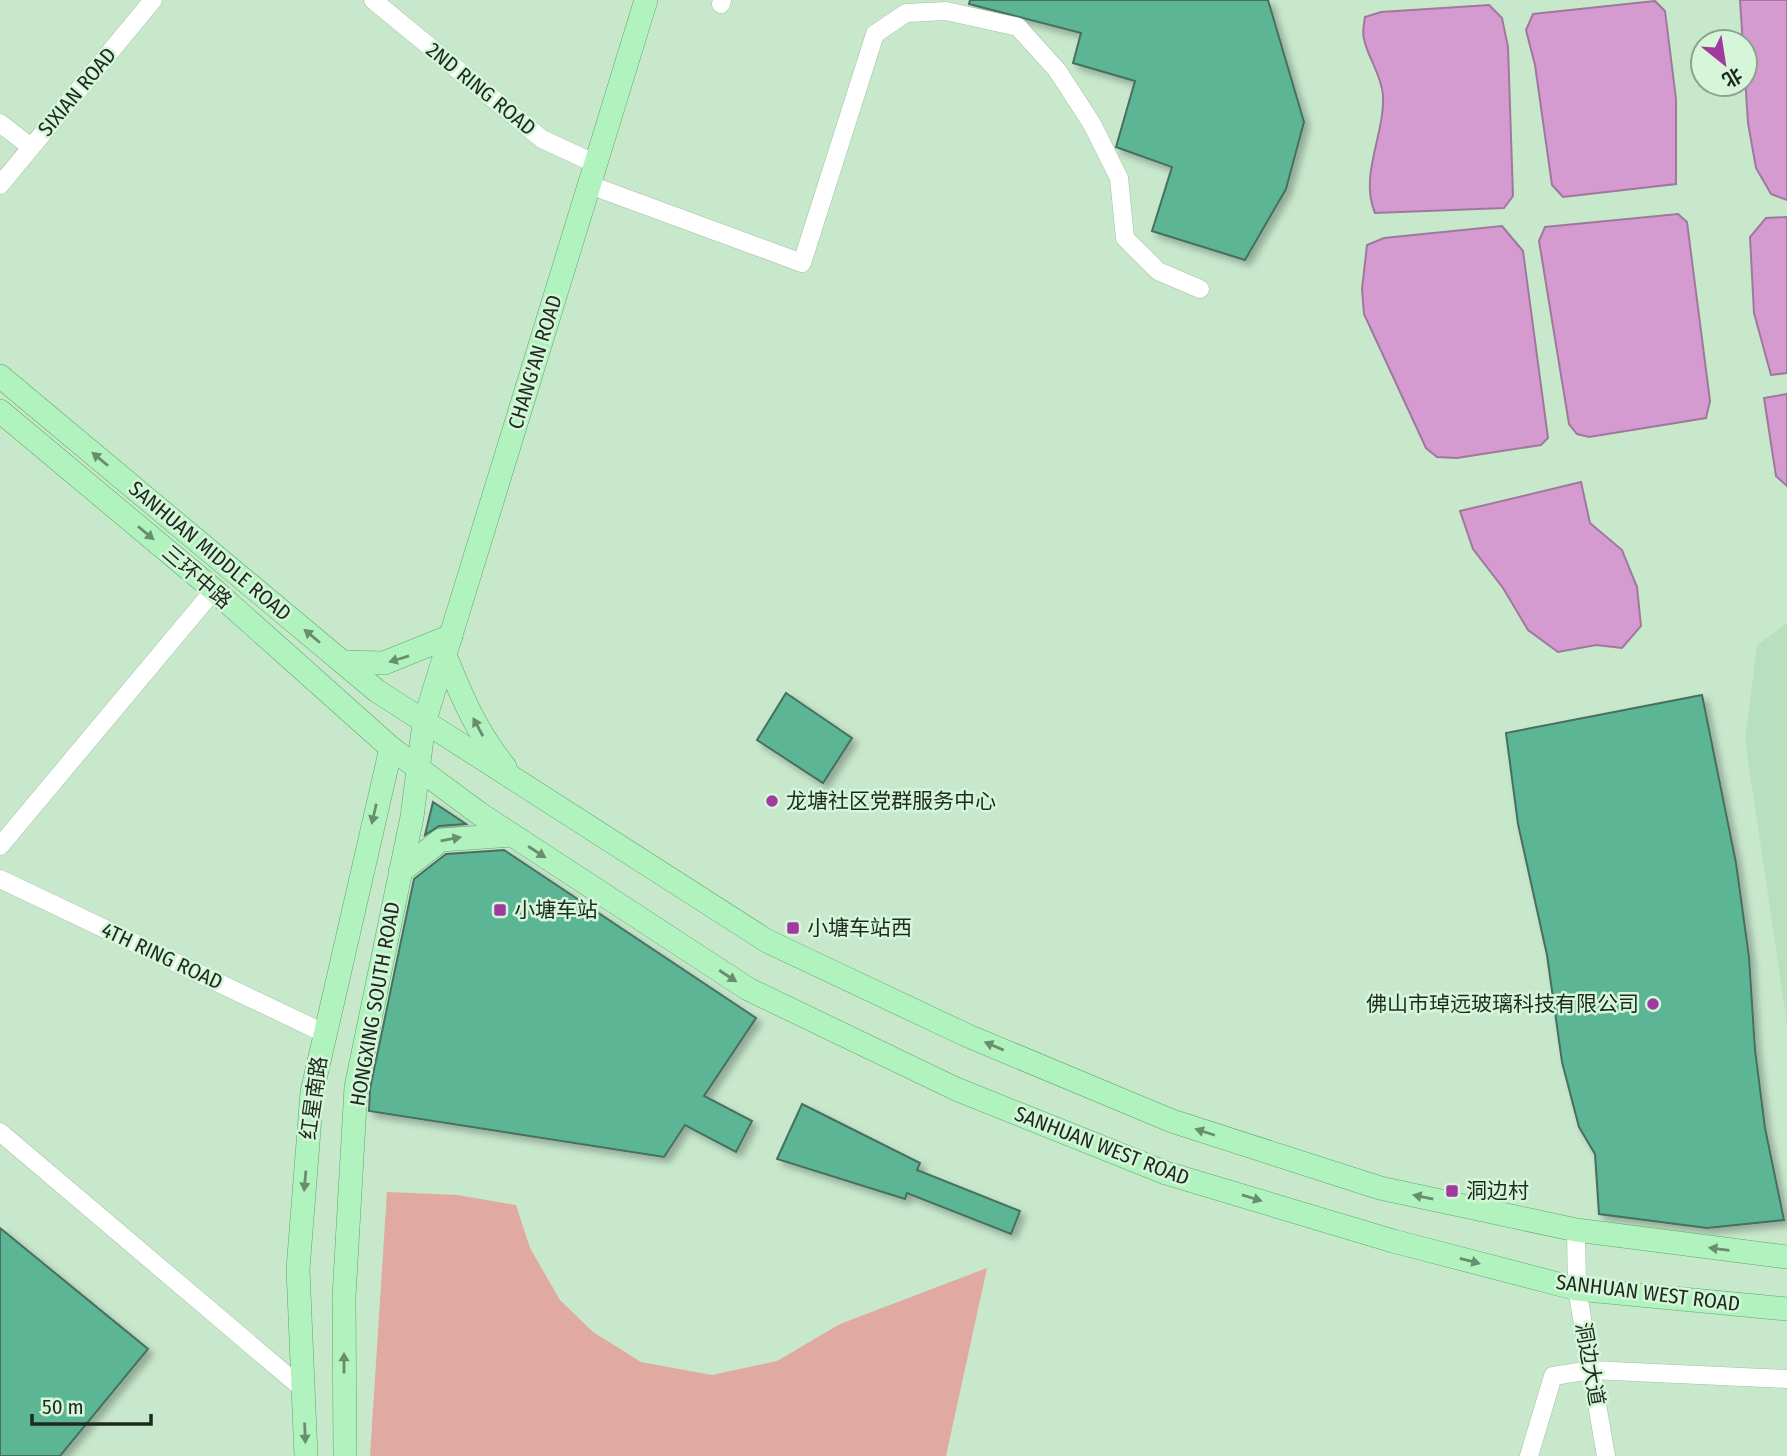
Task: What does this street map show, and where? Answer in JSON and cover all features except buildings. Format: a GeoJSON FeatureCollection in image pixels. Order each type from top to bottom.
{"type":"FeatureCollection","features":[{"type":"Feature","properties":{"kind":"main road","name":"CHANG'AN ROAD"},"geometry":{"type":"LineString","coordinates":[[424,723],[646,0]]}},
{"type":"Feature","properties":{"kind":"main road","name":"SANHUAN MIDDLE ROAD"},"geometry":{"type":"LineString","coordinates":[[0,376],[343,662],[424,723],[767,941],[966,1035],[1172,1121],[1354,1179],[1576,1230],[1787,1257]]}},
{"type":"Feature","properties":{"kind":"main road","name":"三环中路"},"geometry":{"type":"LineString","coordinates":[[0,411],[214,590],[391,748],[418,768]]}},
{"type":"Feature","properties":{"kind":"main road"},"geometry":{"type":"LineString","coordinates":[[343,662],[384,663],[447,645],[462,698],[488,747],[518,783]]}},
{"type":"Feature","properties":{"kind":"main road"},"geometry":{"type":"LineString","coordinates":[[346,708],[364,734],[381,786]]}},
{"type":"Feature","properties":{"kind":"main road"},"geometry":{"type":"LineString","coordinates":[[391,748],[424,723]]}},
{"type":"Feature","properties":{"kind":"main road","name":"HONGXING SOUTH ROAD"},"geometry":{"type":"LineString","coordinates":[[345,1456],[344,1297],[356,1087],[400,872],[424,723]]}},
{"type":"Feature","properties":{"kind":"main road","name":"红星南路"},"geometry":{"type":"LineString","coordinates":[[306,1456],[298,1269],[312,1092],[391,748]]}},
{"type":"Feature","properties":{"kind":"main road","name":"SANHUAN WEST ROAD"},"geometry":{"type":"LineString","coordinates":[[418,768],[480,814],[748,989],[956,1089],[1166,1173],[1393,1241],[1577,1289],[1787,1309]]}},
{"type":"Feature","properties":{"kind":"main road"},"geometry":{"type":"LineString","coordinates":[[400,872],[441,840],[512,835]]}},
{"type":"Feature","properties":{"kind":"street","name":"SIXIAN ROAD"},"geometry":{"type":"LineString","coordinates":[[0,185],[153,0]]}},
{"type":"Feature","properties":{"kind":"street","name":"2ND RING ROAD"},"geometry":{"type":"LineString","coordinates":[[373,0],[542,139],[593,174],[802,263],[876,34],[906,13],[946,11],[1018,27],[1057,70],[1098,135],[1119,178],[1125,238],[1158,271],[1200,289]]}},
{"type":"Feature","properties":{"kind":"street"},"geometry":{"type":"LineString","coordinates":[[0,123],[31,147]]}},
{"type":"Feature","properties":{"kind":"street"},"geometry":{"type":"LineString","coordinates":[[0,846],[214,590]]}},
{"type":"Feature","properties":{"kind":"street","name":"4TH RING ROAD"},"geometry":{"type":"LineString","coordinates":[[0,879],[324,1033]]}},
{"type":"Feature","properties":{"kind":"street"},"geometry":{"type":"LineString","coordinates":[[0,1132],[303,1389]]}},
{"type":"Feature","properties":{"kind":"street","name":"洞边大道"},"geometry":{"type":"LineString","coordinates":[[1576,1230],[1577,1289],[1606,1456]]}},
{"type":"Feature","properties":{"kind":"street"},"geometry":{"type":"LineString","coordinates":[[1529,1456],[1553,1376],[1591,1370],[1787,1379]]}},
{"type":"Feature","properties":{"kind":"shaded area"},"geometry":{"type":"Polygon","coordinates":[[[1740,0],[1787,0],[1787,200],[1771,194],[1756,168],[1746,98],[1759,98],[1759,28],[1742,28],[1740,0]]]}},
{"type":"Feature","properties":{"kind":"shaded area"},"geometry":{"type":"Polygon","coordinates":[[[1655,1],[1665,11],[1676,99],[1676,184],[1563,197],[1552,185],[1535,65],[1526,30],[1533,14],[1655,1]]]}},
{"type":"Feature","properties":{"kind":"shaded area"},"geometry":{"type":"Polygon","coordinates":[[[1489,5],[1502,18],[1508,47],[1513,196],[1504,208],[1375,213],[1370,184],[1383,110],[1383,95],[1364,39],[1365,17],[1381,12],[1489,5]]]}},
{"type":"Feature","properties":{"kind":"shaded area"},"geometry":{"type":"Polygon","coordinates":[[[1678,214],[1687,222],[1710,401],[1706,418],[1589,437],[1577,434],[1569,424],[1539,241],[1545,227],[1678,214]]]}},
{"type":"Feature","properties":{"kind":"shaded area"},"geometry":{"type":"Polygon","coordinates":[[[1787,217],[1787,373],[1771,375],[1754,313],[1750,237],[1766,218],[1787,217]]]}},
{"type":"Feature","properties":{"kind":"shaded area"},"geometry":{"type":"Polygon","coordinates":[[[1502,226],[1523,251],[1548,438],[1541,445],[1457,458],[1437,457],[1426,448],[1364,314],[1362,289],[1367,245],[1384,238],[1502,226]]]}},
{"type":"Feature","properties":{"kind":"shaded area"},"geometry":{"type":"Polygon","coordinates":[[[1787,394],[1787,486],[1776,476],[1764,398],[1787,394]]]}},
{"type":"Feature","properties":{"kind":"shaded area"},"geometry":{"type":"Polygon","coordinates":[[[1581,482],[1590,523],[1622,550],[1637,587],[1641,626],[1622,648],[1596,645],[1558,652],[1528,630],[1503,588],[1473,549],[1460,511],[1581,482]]]}},
{"type":"Feature","properties":{"kind":"shaded area"},"geometry":{"type":"Polygon","coordinates":[[[1787,623],[1787,1024],[1745,740],[1757,645],[1787,623]]]}},
{"type":"Feature","properties":{"kind":"shaded area"},"geometry":{"type":"Polygon","coordinates":[[[387,1192],[457,1195],[516,1205],[530,1248],[560,1300],[593,1332],[641,1362],[712,1375],[777,1361],[840,1324],[987,1268],[946,1456],[370,1456],[387,1192]]]}},
{"type":"Feature","properties":{"kind":"place","name":"龙塘社区党群服务中心"},"geometry":{"type":"Point","coordinates":[772,801]}},
{"type":"Feature","properties":{"kind":"place","name":"小塘车站"},"geometry":{"type":"Point","coordinates":[500,910]}},
{"type":"Feature","properties":{"kind":"place","name":"小塘车站西"},"geometry":{"type":"Point","coordinates":[793,928]}},
{"type":"Feature","properties":{"kind":"place","name":"佛山市琸远玻璃科技有限公司"},"geometry":{"type":"Point","coordinates":[1653,1004]}},
{"type":"Feature","properties":{"kind":"place","name":"洞边村"},"geometry":{"type":"Point","coordinates":[1452,1191]}}]}
